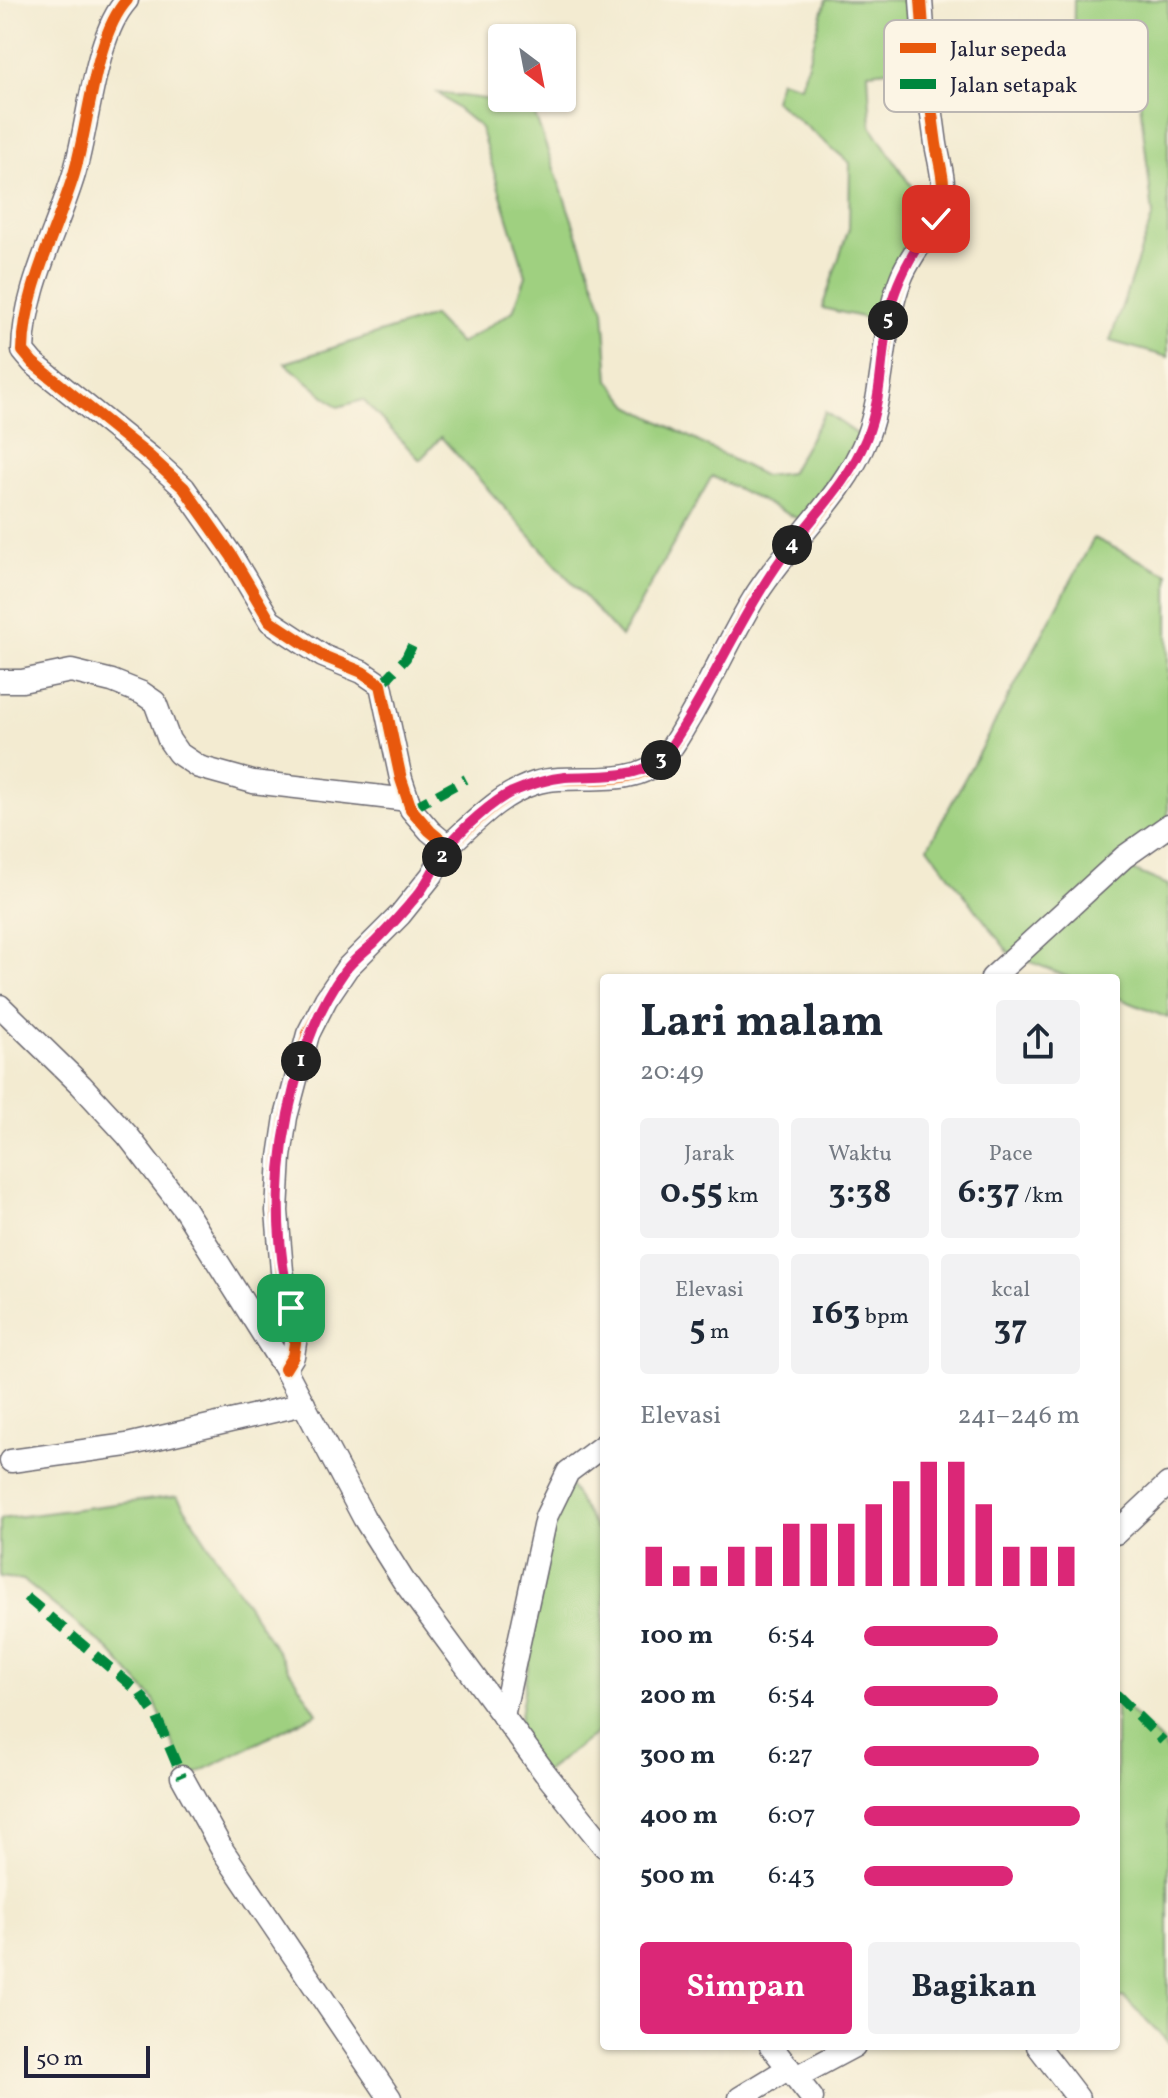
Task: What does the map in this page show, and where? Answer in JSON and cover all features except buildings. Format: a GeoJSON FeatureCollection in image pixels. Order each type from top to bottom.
{"type":"FeatureCollection","features":[{"type":"Feature","properties":{"kind":"street"},"geometry":{"type":"LineString","coordinates":[[127,0],[107,32],[73,176],[27,313],[23,351],[33,363],[184,488],[224,544],[270,621],[323,656],[362,672],[381,685],[401,779],[411,809],[448,846]]}},
{"type":"Feature","properties":{"kind":"street"},"geometry":{"type":"LineString","coordinates":[[921,0],[922,20]]}},
{"type":"Feature","properties":{"kind":"street"},"geometry":{"type":"LineString","coordinates":[[285,1369],[293,1356],[296,1336],[282,1271],[277,1211],[280,1157],[286,1117],[308,1034],[326,999],[347,968],[400,915],[432,875],[448,846],[507,795],[536,782],[563,777],[619,776],[648,768],[663,759],[697,705],[753,601],[778,563],[851,469],[865,441],[882,381],[888,317],[902,275],[919,242],[936,219],[943,199],[932,112]]}},
{"type":"Feature","properties":{"kind":"street"},"geometry":{"type":"LineString","coordinates":[[0,681],[22,681],[71,671],[112,681],[155,702],[169,740],[178,753],[199,767],[253,782],[408,800]]}},
{"type":"Feature","properties":{"kind":"street"},"geometry":{"type":"LineString","coordinates":[[996,974],[1124,857],[1168,826]]}},
{"type":"Feature","properties":{"kind":"street"},"geometry":{"type":"LineString","coordinates":[[0,1006],[128,1136],[185,1210],[285,1369],[364,1518],[403,1580],[600,1841]]}},
{"type":"Feature","properties":{"kind":"street"},"geometry":{"type":"LineString","coordinates":[[11,1461],[127,1445],[304,1404]]}},
{"type":"Feature","properties":{"kind":"street"},"geometry":{"type":"LineString","coordinates":[[503,1716],[546,1517],[568,1472],[600,1448]]}},
{"type":"Feature","properties":{"kind":"street"},"geometry":{"type":"LineString","coordinates":[[1120,1529],[1168,1484]]}},
{"type":"Feature","properties":{"kind":"street"},"geometry":{"type":"LineString","coordinates":[[182,1777],[223,1851],[390,2098]]}},
{"type":"Feature","properties":{"kind":"street"},"geometry":{"type":"LineString","coordinates":[[774,2050],[812,2098]]}},
{"type":"Feature","properties":{"kind":"street"},"geometry":{"type":"LineString","coordinates":[[740,2098],[845,2050]]}},
{"type":"Feature","properties":{"kind":"street"},"geometry":{"type":"LineString","coordinates":[[1041,2050],[1078,2098]]}},
{"type":"Feature","properties":{"kind":"green space"},"geometry":{"type":"Polygon","coordinates":[[[826,0],[913,0],[914,20],[884,20],[884,70],[868,72],[871,126],[929,213],[907,246],[875,320],[822,308],[849,228],[850,163],[774,100],[780,80],[801,86],[826,0]]]}},
{"type":"Feature","properties":{"kind":"green space"},"geometry":{"type":"Polygon","coordinates":[[[1074,0],[1168,0],[1168,357],[1110,341],[1153,215],[1141,112],[1148,112],[1148,20],[1074,20],[1074,0]]]}},
{"type":"Feature","properties":{"kind":"green space"},"geometry":{"type":"Polygon","coordinates":[[[438,93],[488,99],[488,112],[534,112],[604,310],[609,380],[630,406],[764,476],[790,473],[825,412],[860,436],[800,520],[712,476],[621,637],[441,437],[420,460],[363,400],[338,407],[285,363],[433,316],[460,344],[513,311],[526,276],[480,127],[438,93]]]}},
{"type":"Feature","properties":{"kind":"green space"},"geometry":{"type":"Polygon","coordinates":[[[1094,538],[1168,574],[1168,821],[1111,861],[1168,885],[1168,1018],[1120,999],[1120,974],[1060,974],[1009,953],[928,847],[1094,538]]]}},
{"type":"Feature","properties":{"kind":"green space"},"geometry":{"type":"Polygon","coordinates":[[[561,1470],[600,1536],[600,1730],[541,1775],[516,1740],[561,1470]]]}},
{"type":"Feature","properties":{"kind":"green space"},"geometry":{"type":"Polygon","coordinates":[[[177,1496],[317,1713],[188,1778],[154,1700],[109,1650],[23,1580],[0,1577],[0,1519],[177,1496]]]}},
{"type":"Feature","properties":{"kind":"green space"},"geometry":{"type":"Polygon","coordinates":[[[1120,1700],[1163,1744],[1168,1754],[1168,2042],[1124,1997],[1120,1998],[1120,1700]]]}},
{"type":"Feature","properties":{"kind":"marked path"},"geometry":{"type":"LineString","coordinates":[[381,685],[406,658],[414,641]]}},
{"type":"Feature","properties":{"kind":"marked path"},"geometry":{"type":"LineString","coordinates":[[411,809],[466,779]]}},
{"type":"Feature","properties":{"kind":"marked path"},"geometry":{"type":"LineString","coordinates":[[26,1597],[140,1693],[157,1718],[182,1777]]}},
{"type":"Feature","properties":{"kind":"marked path"},"geometry":{"type":"LineString","coordinates":[[1120,1698],[1163,1741]]}},
{"type":"Feature","properties":{"kind":"cycle path"},"geometry":{"type":"LineString","coordinates":[[127,0],[107,35],[100,58],[74,174],[29,305],[23,351],[33,363],[184,488],[231,555],[270,621],[323,656],[362,672],[381,685],[401,779],[411,809],[448,846],[432,875],[400,915],[347,968],[308,1034],[286,1117],[280,1157],[277,1211],[282,1271],[296,1336],[293,1356],[285,1369]]}},
{"type":"Feature","properties":{"kind":"cycle path"},"geometry":{"type":"LineString","coordinates":[[921,0],[923,20]]}},
{"type":"Feature","properties":{"kind":"cycle path"},"geometry":{"type":"LineString","coordinates":[[448,846],[488,810],[522,788],[550,780],[635,774],[650,768],[674,744],[753,600],[844,480],[867,437],[878,397],[890,317],[901,278],[936,218],[943,198],[932,112]]}},
{"type":"Feature","properties":{"kind":"route"},"geometry":{"type":"LineString","coordinates":[[291,1308],[282,1271],[277,1211],[280,1157],[286,1117],[308,1034],[326,999],[347,968],[422,889],[448,846],[507,795],[536,782],[563,777],[632,774],[663,759],[697,705],[753,601],[778,563],[851,469],[875,412],[882,381],[888,317],[902,275],[919,242],[936,219]]}}]}
